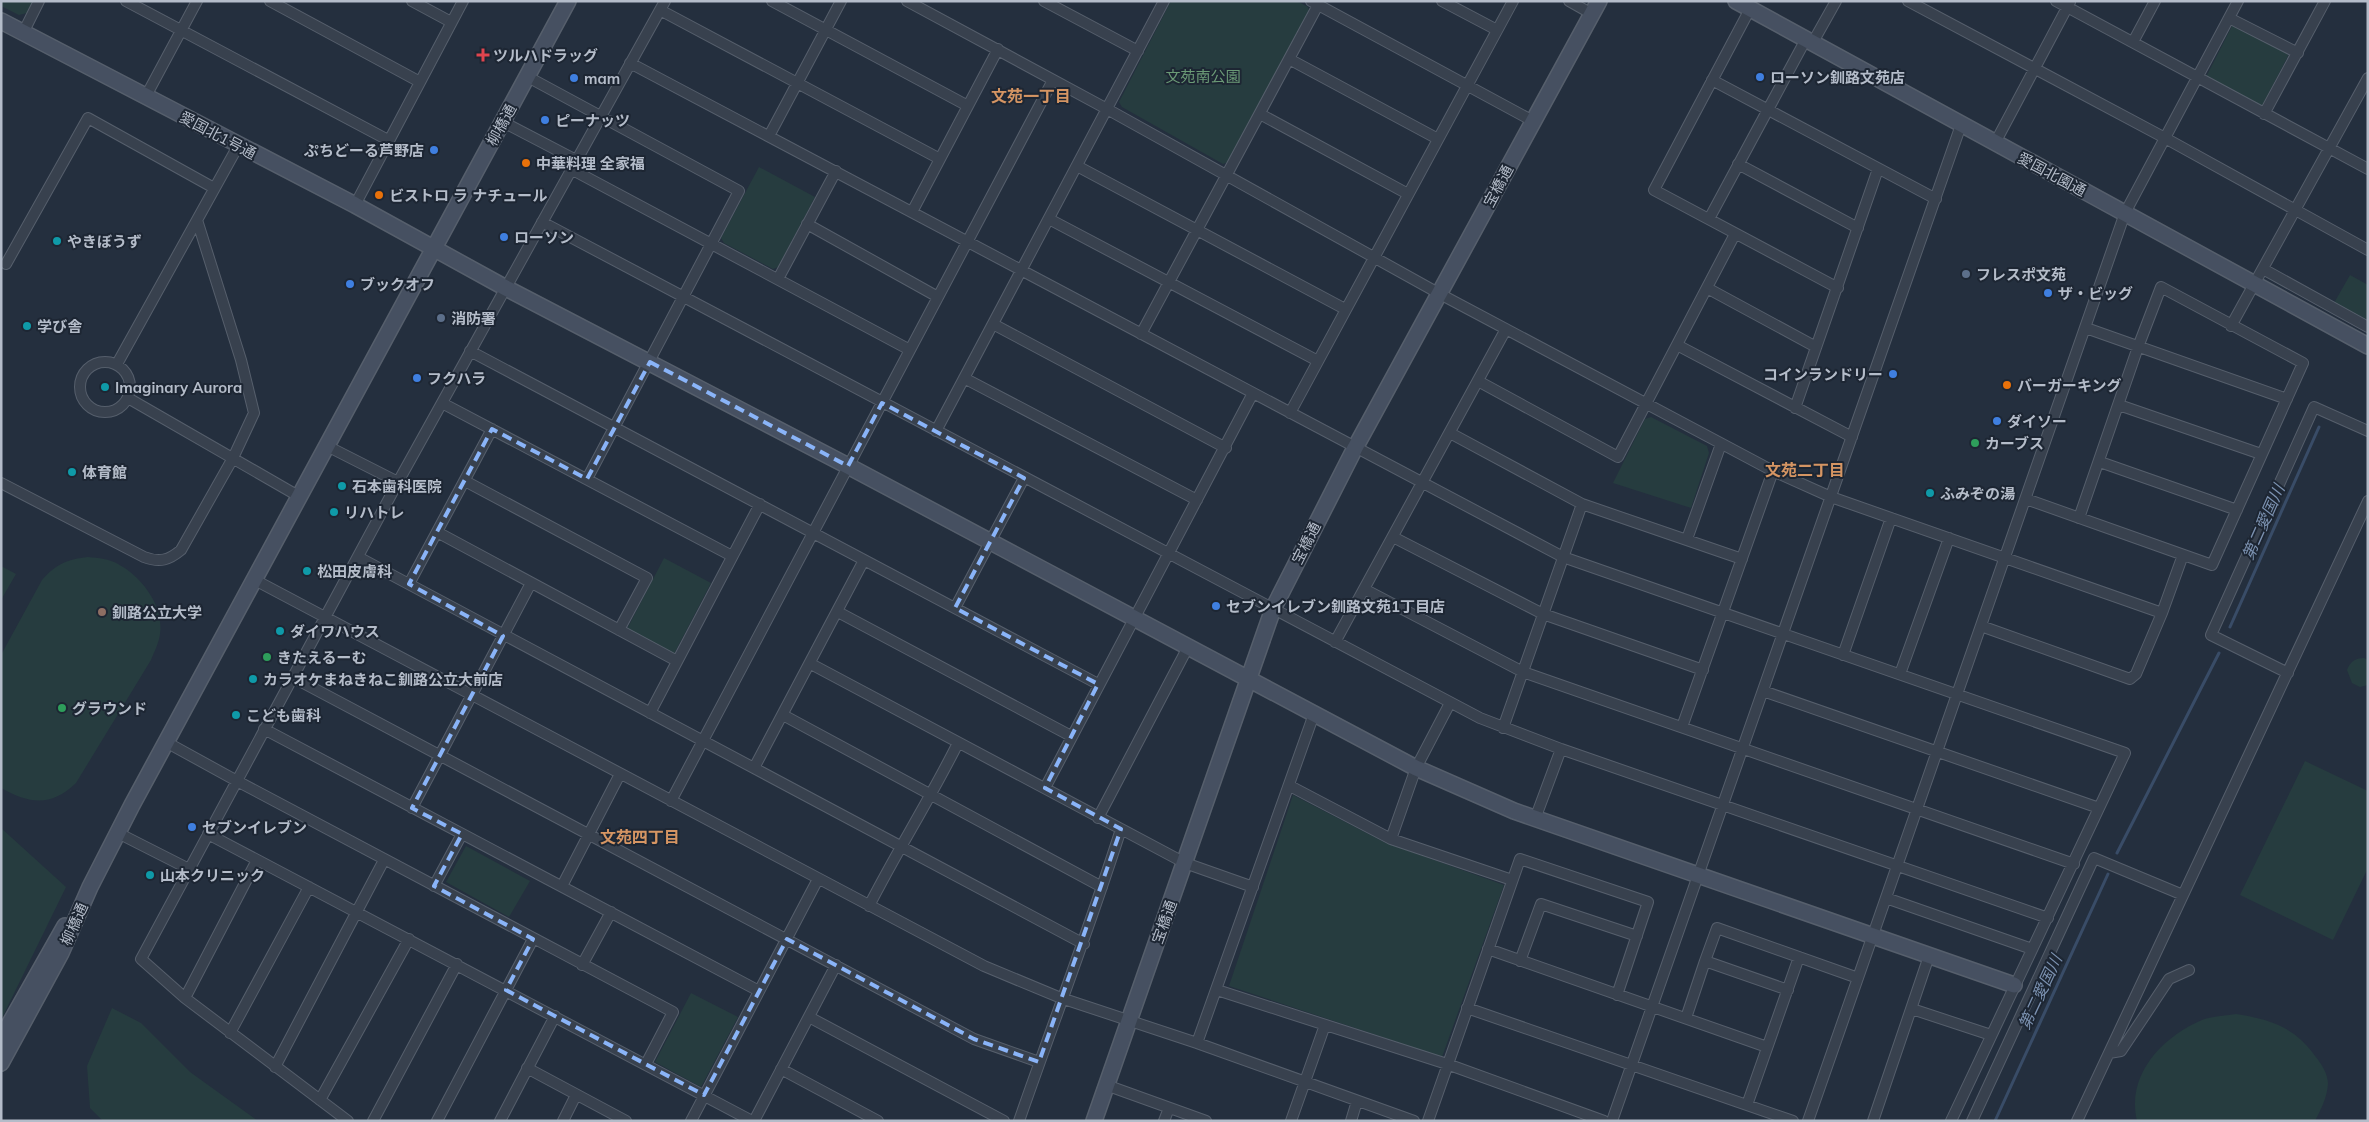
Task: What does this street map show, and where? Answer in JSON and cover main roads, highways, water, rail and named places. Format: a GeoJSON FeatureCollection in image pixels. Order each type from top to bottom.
{"type":"FeatureCollection","features":[{"type":"Feature","properties":{"kind":"waterway","name":"第二愛国川"},"geometry":{"type":"LineString","coordinates":[[2230,627],[2319,427]]}},
{"type":"Feature","properties":{"kind":"waterway","name":"第二愛国川"},"geometry":{"type":"LineString","coordinates":[[2117,853],[2219,653]]}},
{"type":"Feature","properties":{"kind":"waterway","name":"第二愛国川"},"geometry":{"type":"LineString","coordinates":[[1995,1121],[2108,874]]}},
{"type":"Feature","properties":{"kind":"place","name":"ツルハドラッグ"},"geometry":{"type":"Point","coordinates":[483,55]}},
{"type":"Feature","properties":{"kind":"place","name":"ローソン釧路文苑店"},"geometry":{"type":"Point","coordinates":[1760,77]}},
{"type":"Feature","properties":{"kind":"place","name":"mam"},"geometry":{"type":"Point","coordinates":[574,78]}},
{"type":"Feature","properties":{"kind":"place","name":"ピーナッツ"},"geometry":{"type":"Point","coordinates":[545,120]}},
{"type":"Feature","properties":{"kind":"place","name":"ぷちどーる芦野店"},"geometry":{"type":"Point","coordinates":[434,150]}},
{"type":"Feature","properties":{"kind":"place","name":"中華料理 全家福"},"geometry":{"type":"Point","coordinates":[526,163]}},
{"type":"Feature","properties":{"kind":"place","name":"ビストロ ラ ナチュール"},"geometry":{"type":"Point","coordinates":[379,195]}},
{"type":"Feature","properties":{"kind":"place","name":"ローソン"},"geometry":{"type":"Point","coordinates":[504,237]}},
{"type":"Feature","properties":{"kind":"place","name":"やきぼうず"},"geometry":{"type":"Point","coordinates":[57,241]}},
{"type":"Feature","properties":{"kind":"place","name":"フレスポ文苑"},"geometry":{"type":"Point","coordinates":[1966,274]}},
{"type":"Feature","properties":{"kind":"place","name":"ブックオフ"},"geometry":{"type":"Point","coordinates":[350,284]}},
{"type":"Feature","properties":{"kind":"place","name":"ザ・ビッグ"},"geometry":{"type":"Point","coordinates":[2048,293]}},
{"type":"Feature","properties":{"kind":"place","name":"消防署"},"geometry":{"type":"Point","coordinates":[441,318]}},
{"type":"Feature","properties":{"kind":"place","name":"学び舎"},"geometry":{"type":"Point","coordinates":[27,326]}},
{"type":"Feature","properties":{"kind":"place","name":"コインランドリー"},"geometry":{"type":"Point","coordinates":[1893,374]}},
{"type":"Feature","properties":{"kind":"place","name":"フクハラ"},"geometry":{"type":"Point","coordinates":[417,378]}},
{"type":"Feature","properties":{"kind":"place","name":"バーガーキング"},"geometry":{"type":"Point","coordinates":[2007,385]}},
{"type":"Feature","properties":{"kind":"place","name":"Imaginary Aurora"},"geometry":{"type":"Point","coordinates":[105,387]}},
{"type":"Feature","properties":{"kind":"place","name":"ダイソー"},"geometry":{"type":"Point","coordinates":[1997,421]}},
{"type":"Feature","properties":{"kind":"place","name":"カーブス"},"geometry":{"type":"Point","coordinates":[1975,443]}},
{"type":"Feature","properties":{"kind":"place","name":"体育館"},"geometry":{"type":"Point","coordinates":[72,472]}},
{"type":"Feature","properties":{"kind":"place","name":"石本歯科医院"},"geometry":{"type":"Point","coordinates":[342,486]}},
{"type":"Feature","properties":{"kind":"place","name":"ふみぞの湯"},"geometry":{"type":"Point","coordinates":[1930,493]}},
{"type":"Feature","properties":{"kind":"place","name":"リハトレ"},"geometry":{"type":"Point","coordinates":[334,512]}},
{"type":"Feature","properties":{"kind":"place","name":"松田皮膚科"},"geometry":{"type":"Point","coordinates":[307,571]}},
{"type":"Feature","properties":{"kind":"place","name":"セブンイレブン釧路文苑1丁目店"},"geometry":{"type":"Point","coordinates":[1216,606]}},
{"type":"Feature","properties":{"kind":"place","name":"釧路公立大学"},"geometry":{"type":"Point","coordinates":[102,612]}},
{"type":"Feature","properties":{"kind":"place","name":"ダイワハウス"},"geometry":{"type":"Point","coordinates":[280,631]}},
{"type":"Feature","properties":{"kind":"place","name":"きたえるーむ"},"geometry":{"type":"Point","coordinates":[267,657]}},
{"type":"Feature","properties":{"kind":"place","name":"カラオケまねきねこ釧路公立大前店"},"geometry":{"type":"Point","coordinates":[253,679]}},
{"type":"Feature","properties":{"kind":"place","name":"グラウンド"},"geometry":{"type":"Point","coordinates":[62,708]}},
{"type":"Feature","properties":{"kind":"place","name":"こども歯科"},"geometry":{"type":"Point","coordinates":[236,715]}},
{"type":"Feature","properties":{"kind":"place","name":"セブンイレブン"},"geometry":{"type":"Point","coordinates":[192,827]}},
{"type":"Feature","properties":{"kind":"place","name":"山本クリニック"},"geometry":{"type":"Point","coordinates":[150,875]}},
{"type":"Feature","properties":{"kind":"district","name":"文苑一丁目"},"geometry":{"type":"Point","coordinates":[1031,96]}},
{"type":"Feature","properties":{"kind":"district","name":"文苑二丁目"},"geometry":{"type":"Point","coordinates":[1805,470]}},
{"type":"Feature","properties":{"kind":"district","name":"文苑四丁目"},"geometry":{"type":"Point","coordinates":[640,837]}},
{"type":"Feature","properties":{"kind":"park label","name":"文苑南公園"},"geometry":{"type":"Point","coordinates":[1203,76]}}]}
